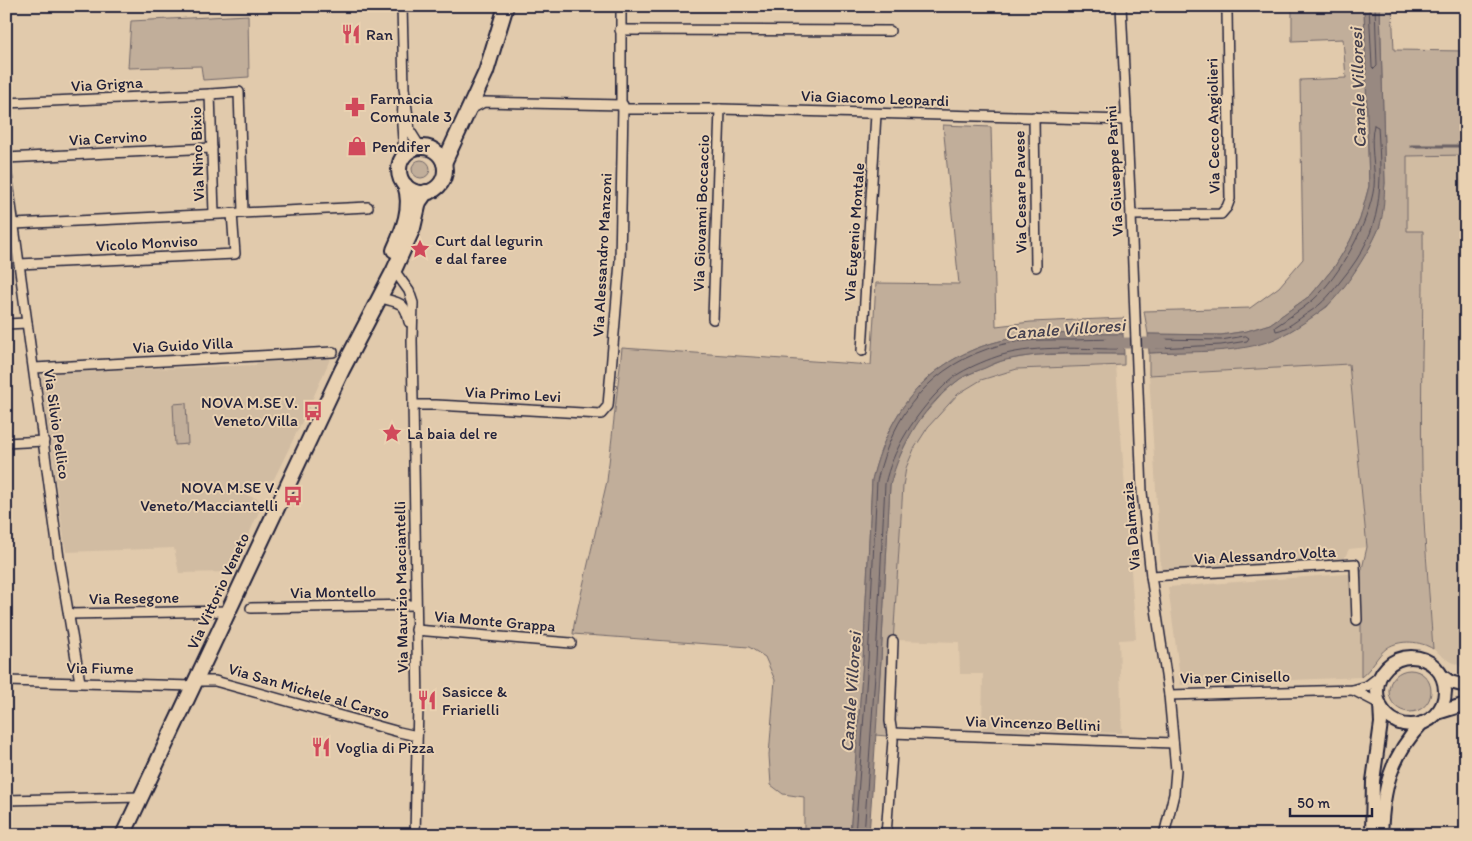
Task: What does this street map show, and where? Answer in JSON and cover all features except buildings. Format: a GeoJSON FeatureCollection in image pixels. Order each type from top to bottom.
{"type":"FeatureCollection","features":[{"type":"Feature","properties":{"kind":"main road"},"geometry":{"type":"LineString","coordinates":[[496,38],[445,138],[426,148],[410,150],[404,154],[399,167],[399,173],[405,185],[418,192],[426,192],[439,184],[443,178],[444,163],[486,72],[506,6]]}},
{"type":"Feature","properties":{"kind":"main road"},"geometry":{"type":"LineString","coordinates":[[426,148],[441,157],[444,163]]}},
{"type":"Feature","properties":{"kind":"main road","name":"Via Vittorio Veneto"},"geometry":{"type":"LineString","coordinates":[[123,835],[345,363],[368,304],[404,226],[408,200],[405,185]]}},
{"type":"Feature","properties":{"kind":"main road","name":"Via Vittorio Veneto"},"geometry":{"type":"LineString","coordinates":[[345,363],[381,298],[413,228],[419,202],[426,192]]}},
{"type":"Feature","properties":{"kind":"main road","name":"Via per Cinisello"},"geometry":{"type":"LineString","coordinates":[[1380,676],[1392,663],[1399,659],[1419,658],[1429,662],[1450,682],[1466,686]]}},
{"type":"Feature","properties":{"kind":"main road"},"geometry":{"type":"LineString","coordinates":[[1372,835],[1374,781],[1381,723],[1377,691],[1380,676]]}},
{"type":"Feature","properties":{"kind":"main road"},"geometry":{"type":"LineString","coordinates":[[1381,835],[1387,786],[1392,767],[1400,750],[1422,723],[1437,713],[1442,705],[1445,694],[1442,676]]}},
{"type":"Feature","properties":{"kind":"main road","name":"Via per Cinisello"},"geometry":{"type":"LineString","coordinates":[[1380,704],[1387,714],[1397,722],[1410,725],[1422,723]]}},
{"type":"Feature","properties":{"kind":"main road"},"geometry":{"type":"LineString","coordinates":[[1437,713],[1466,704]]}},
{"type":"Feature","properties":{"kind":"street"},"geometry":{"type":"LineString","coordinates":[[402,6],[404,88],[402,125],[404,154]]}},
{"type":"Feature","properties":{"kind":"street","name":"Via Alessandro Manzoni"},"geometry":{"type":"LineString","coordinates":[[608,406],[620,261],[621,6]]}},
{"type":"Feature","properties":{"kind":"street","name":"Via Giuseppe Parini"},"geometry":{"type":"LineString","coordinates":[[1121,6],[1132,215],[1136,354]]}},
{"type":"Feature","properties":{"kind":"street","name":"Via Cecco Angiolieri"},"geometry":{"type":"LineString","coordinates":[[1132,215],[1221,214],[1227,207],[1230,199],[1227,12],[1224,6]]}},
{"type":"Feature","properties":{"kind":"street"},"geometry":{"type":"LineString","coordinates":[[620,30],[890,32]]}},
{"type":"Feature","properties":{"kind":"street"},"geometry":{"type":"LineString","coordinates":[[404,88],[410,131],[426,148]]}},
{"type":"Feature","properties":{"kind":"street","name":"Via Nino Bixio"},"geometry":{"type":"LineString","coordinates":[[214,213],[210,94],[239,92],[243,212]]}},
{"type":"Feature","properties":{"kind":"street","name":"Via Grigna"},"geometry":{"type":"LineString","coordinates":[[6,103],[210,94]]}},
{"type":"Feature","properties":{"kind":"street","name":"Via Giacomo Leopardi"},"geometry":{"type":"LineString","coordinates":[[469,111],[484,102],[1127,120]]}},
{"type":"Feature","properties":{"kind":"street","name":"Via Giovanni Boccaccio"},"geometry":{"type":"LineString","coordinates":[[713,319],[720,109]]}},
{"type":"Feature","properties":{"kind":"street","name":"Via Eugenio Montale"},"geometry":{"type":"LineString","coordinates":[[862,351],[876,114]]}},
{"type":"Feature","properties":{"kind":"street","name":"Via Cesare Pavese"},"geometry":{"type":"LineString","coordinates":[[1034,117],[1036,267]]}},
{"type":"Feature","properties":{"kind":"street","name":"Via Cervino"},"geometry":{"type":"LineString","coordinates":[[6,158],[212,148]]}},
{"type":"Feature","properties":{"kind":"street","name":"Via Silvio Pellico"},"geometry":{"type":"LineString","coordinates":[[6,168],[59,558],[80,682]]}},
{"type":"Feature","properties":{"kind":"street","name":"Via Nino Bixio"},"geometry":{"type":"LineString","coordinates":[[14,224],[368,207]]}},
{"type":"Feature","properties":{"kind":"street","name":"Vicolo Monviso"},"geometry":{"type":"LineString","coordinates":[[19,264],[235,254],[232,213]]}},
{"type":"Feature","properties":{"kind":"street","name":"Via Maurizio Macciantelli"},"geometry":{"type":"LineString","coordinates":[[394,270],[409,291],[413,303],[417,736],[415,835]]}},
{"type":"Feature","properties":{"kind":"street","name":"Via Maurizio Macciantelli"},"geometry":{"type":"LineString","coordinates":[[381,298],[401,303],[404,306],[412,340]]}},
{"type":"Feature","properties":{"kind":"street"},"geometry":{"type":"LineString","coordinates":[[6,324],[27,323]]}},
{"type":"Feature","properties":{"kind":"street","name":"Via Guido Villa"},"geometry":{"type":"LineString","coordinates":[[34,368],[333,352]]}},
{"type":"Feature","properties":{"kind":"street","name":"Via Dalmazia"},"geometry":{"type":"LineString","coordinates":[[1136,354],[1142,492],[1151,576],[1169,695]]}},
{"type":"Feature","properties":{"kind":"street","name":"Via Primo Levi"},"geometry":{"type":"LineString","coordinates":[[413,405],[601,414],[608,406]]}},
{"type":"Feature","properties":{"kind":"street"},"geometry":{"type":"LineString","coordinates":[[6,443],[44,441]]}},
{"type":"Feature","properties":{"kind":"street","name":"Via Alessandro Volta"},"geometry":{"type":"LineString","coordinates":[[1151,576],[1355,564],[1357,620]]}},
{"type":"Feature","properties":{"kind":"street","name":"Via Montello"},"geometry":{"type":"LineString","coordinates":[[251,608],[416,605]]}},
{"type":"Feature","properties":{"kind":"street","name":"Via Resegone"},"geometry":{"type":"LineString","coordinates":[[69,614],[229,611]]}},
{"type":"Feature","properties":{"kind":"street","name":"Via Monte Grappa"},"geometry":{"type":"LineString","coordinates":[[416,630],[571,643]]}},
{"type":"Feature","properties":{"kind":"street"},"geometry":{"type":"LineString","coordinates":[[886,835],[894,740],[890,721],[894,640]]}},
{"type":"Feature","properties":{"kind":"street","name":"Via per Cinisello"},"geometry":{"type":"LineString","coordinates":[[1164,835],[1176,780],[1169,695],[1353,690],[1367,686],[1380,676]]}},
{"type":"Feature","properties":{"kind":"street","name":"Via San Michele al Carso"},"geometry":{"type":"LineString","coordinates":[[193,686],[203,680],[215,681],[417,736]]}},
{"type":"Feature","properties":{"kind":"street","name":"Via Fiume"},"geometry":{"type":"LineString","coordinates":[[6,681],[193,686]]}},
{"type":"Feature","properties":{"kind":"street","name":"Via per Cinisello"},"geometry":{"type":"LineString","coordinates":[[1353,690],[1380,704]]}},
{"type":"Feature","properties":{"kind":"street","name":"Via Vincenzo Bellini"},"geometry":{"type":"LineString","coordinates":[[892,733],[1174,743]]}},
{"type":"Feature","properties":{"kind":"street"},"geometry":{"type":"LineString","coordinates":[[6,800],[141,797]]}},
{"type":"Feature","properties":{"kind":"shaded area"},"geometry":{"type":"Polygon","coordinates":[[[1292,6],[1364,6],[1369,186],[1360,219],[1350,241],[1335,266],[1311,295],[1270,324],[1247,331],[1221,335],[1148,334],[1144,311],[1250,308],[1279,287],[1303,259],[1300,80],[1346,78],[1343,39],[1292,41],[1292,6]]]}},
{"type":"Feature","properties":{"kind":"shaded area"},"geometry":{"type":"Polygon","coordinates":[[[1380,6],[1392,6],[1394,50],[1466,51],[1466,155],[1407,156],[1407,231],[1423,231],[1422,467],[1433,649],[1423,644],[1410,642],[1392,645],[1380,654],[1361,677],[1361,573],[1367,547],[1349,364],[1149,375],[1149,353],[1222,350],[1289,332],[1327,307],[1353,274],[1370,247],[1380,226],[1385,183],[1380,6]]]}},
{"type":"Feature","properties":{"kind":"shaded area"},"geometry":{"type":"Polygon","coordinates":[[[248,15],[249,77],[203,80],[201,66],[128,68],[131,21],[248,15]]]}},
{"type":"Feature","properties":{"kind":"shaded area"},"geometry":{"type":"Polygon","coordinates":[[[943,125],[991,127],[996,326],[1031,322],[1124,318],[1123,334],[1051,334],[997,342],[970,351],[946,364],[925,381],[907,401],[893,424],[881,450],[872,480],[863,661],[850,835],[804,835],[804,797],[783,794],[771,785],[769,755],[775,680],[765,657],[749,647],[573,634],[607,481],[622,348],[871,365],[876,283],[959,284],[943,125]]]}},
{"type":"Feature","properties":{"kind":"shaded area"},"geometry":{"type":"Polygon","coordinates":[[[1466,154],[1466,669],[1446,659],[1433,649],[1422,468],[1423,231],[1407,232],[1407,156],[1466,154]]]}},
{"type":"Feature","properties":{"kind":"shaded area"},"geometry":{"type":"Polygon","coordinates":[[[417,160],[425,160],[430,165],[428,176],[417,178],[412,173],[412,165],[417,160]]]}},
{"type":"Feature","properties":{"kind":"shaded area"},"geometry":{"type":"Polygon","coordinates":[[[1124,354],[1124,365],[1017,369],[981,380],[958,394],[928,427],[914,449],[906,468],[903,486],[887,736],[875,735],[890,485],[895,466],[911,433],[919,420],[944,392],[962,377],[1004,360],[1034,355],[1124,354]]]}},
{"type":"Feature","properties":{"kind":"shaded area"},"geometry":{"type":"Polygon","coordinates":[[[331,357],[274,479],[260,484],[245,485],[246,495],[258,499],[261,507],[232,572],[179,573],[174,548],[66,552],[40,373],[256,365],[257,361],[331,357]]]}},
{"type":"Feature","properties":{"kind":"shaded area"},"geometry":{"type":"Polygon","coordinates":[[[1349,364],[1367,547],[1349,549],[1344,559],[1161,571],[1149,375],[1349,364]]]}},
{"type":"Feature","properties":{"kind":"shaded area"},"geometry":{"type":"Polygon","coordinates":[[[1116,366],[1136,639],[1119,640],[1122,733],[982,730],[983,674],[960,674],[959,642],[893,640],[903,486],[906,468],[914,449],[928,427],[946,405],[958,394],[981,380],[1017,369],[1116,366]]]}},
{"type":"Feature","properties":{"kind":"shaded area"},"geometry":{"type":"Polygon","coordinates":[[[186,403],[188,444],[175,445],[173,404],[186,403]]]}},
{"type":"Feature","properties":{"kind":"shaded area"},"geometry":{"type":"Polygon","coordinates":[[[1361,573],[1361,677],[1181,685],[1168,587],[1361,573]]]}},
{"type":"Feature","properties":{"kind":"shaded area"},"geometry":{"type":"Polygon","coordinates":[[[1414,670],[1422,673],[1428,679],[1431,691],[1428,703],[1422,709],[1406,712],[1398,709],[1392,703],[1389,687],[1392,679],[1398,673],[1414,670]]]}},
{"type":"Feature","properties":{"kind":"water"},"geometry":{"type":"Polygon","coordinates":[[[1364,6],[1380,6],[1385,183],[1380,225],[1364,256],[1341,291],[1326,307],[1282,336],[1253,346],[1224,350],[1149,353],[1148,334],[1221,335],[1247,331],[1270,324],[1311,295],[1335,266],[1350,241],[1360,219],[1369,186],[1364,6]]]}},
{"type":"Feature","properties":{"kind":"water"},"geometry":{"type":"Polygon","coordinates":[[[1123,334],[1124,354],[1065,354],[1020,357],[1001,361],[966,376],[947,389],[925,412],[908,440],[890,485],[869,835],[850,835],[863,661],[872,480],[881,450],[893,424],[907,401],[925,381],[946,364],[970,351],[997,342],[1028,336],[1123,334]]]}},
{"type":"Feature","properties":{"kind":"waterway"},"geometry":{"type":"LineString","coordinates":[[1411,146],[1466,146]]}},
{"type":"Feature","properties":{"kind":"waterway","name":"Canale Villoresi"},"geometry":{"type":"LineString","coordinates":[[1109,343],[1163,343]]}},
{"type":"Feature","properties":{"kind":"place","name":"Ran"},"geometry":{"type":"Point","coordinates":[351,34]}},
{"type":"Feature","properties":{"kind":"place","name":"Farmacia Comunale 3"},"geometry":{"type":"Point","coordinates":[355,107]}},
{"type":"Feature","properties":{"kind":"place","name":"Pendifer"},"geometry":{"type":"Point","coordinates":[357,146]}},
{"type":"Feature","properties":{"kind":"place","name":"Curt dal legurin e dal faree"},"geometry":{"type":"Point","coordinates":[420,249]}},
{"type":"Feature","properties":{"kind":"place","name":"NOVA M.SE V. Veneto/Villa"},"geometry":{"type":"Point","coordinates":[313,411]}},
{"type":"Feature","properties":{"kind":"place","name":"La baia del re"},"geometry":{"type":"Point","coordinates":[392,433]}},
{"type":"Feature","properties":{"kind":"place","name":"NOVA M.SE V. Veneto/Macciantelli"},"geometry":{"type":"Point","coordinates":[293,496]}},
{"type":"Feature","properties":{"kind":"place","name":"Sasicce & Friarielli"},"geometry":{"type":"Point","coordinates":[427,700]}},
{"type":"Feature","properties":{"kind":"place","name":"Voglia di Pizza"},"geometry":{"type":"Point","coordinates":[321,747]}}]}
